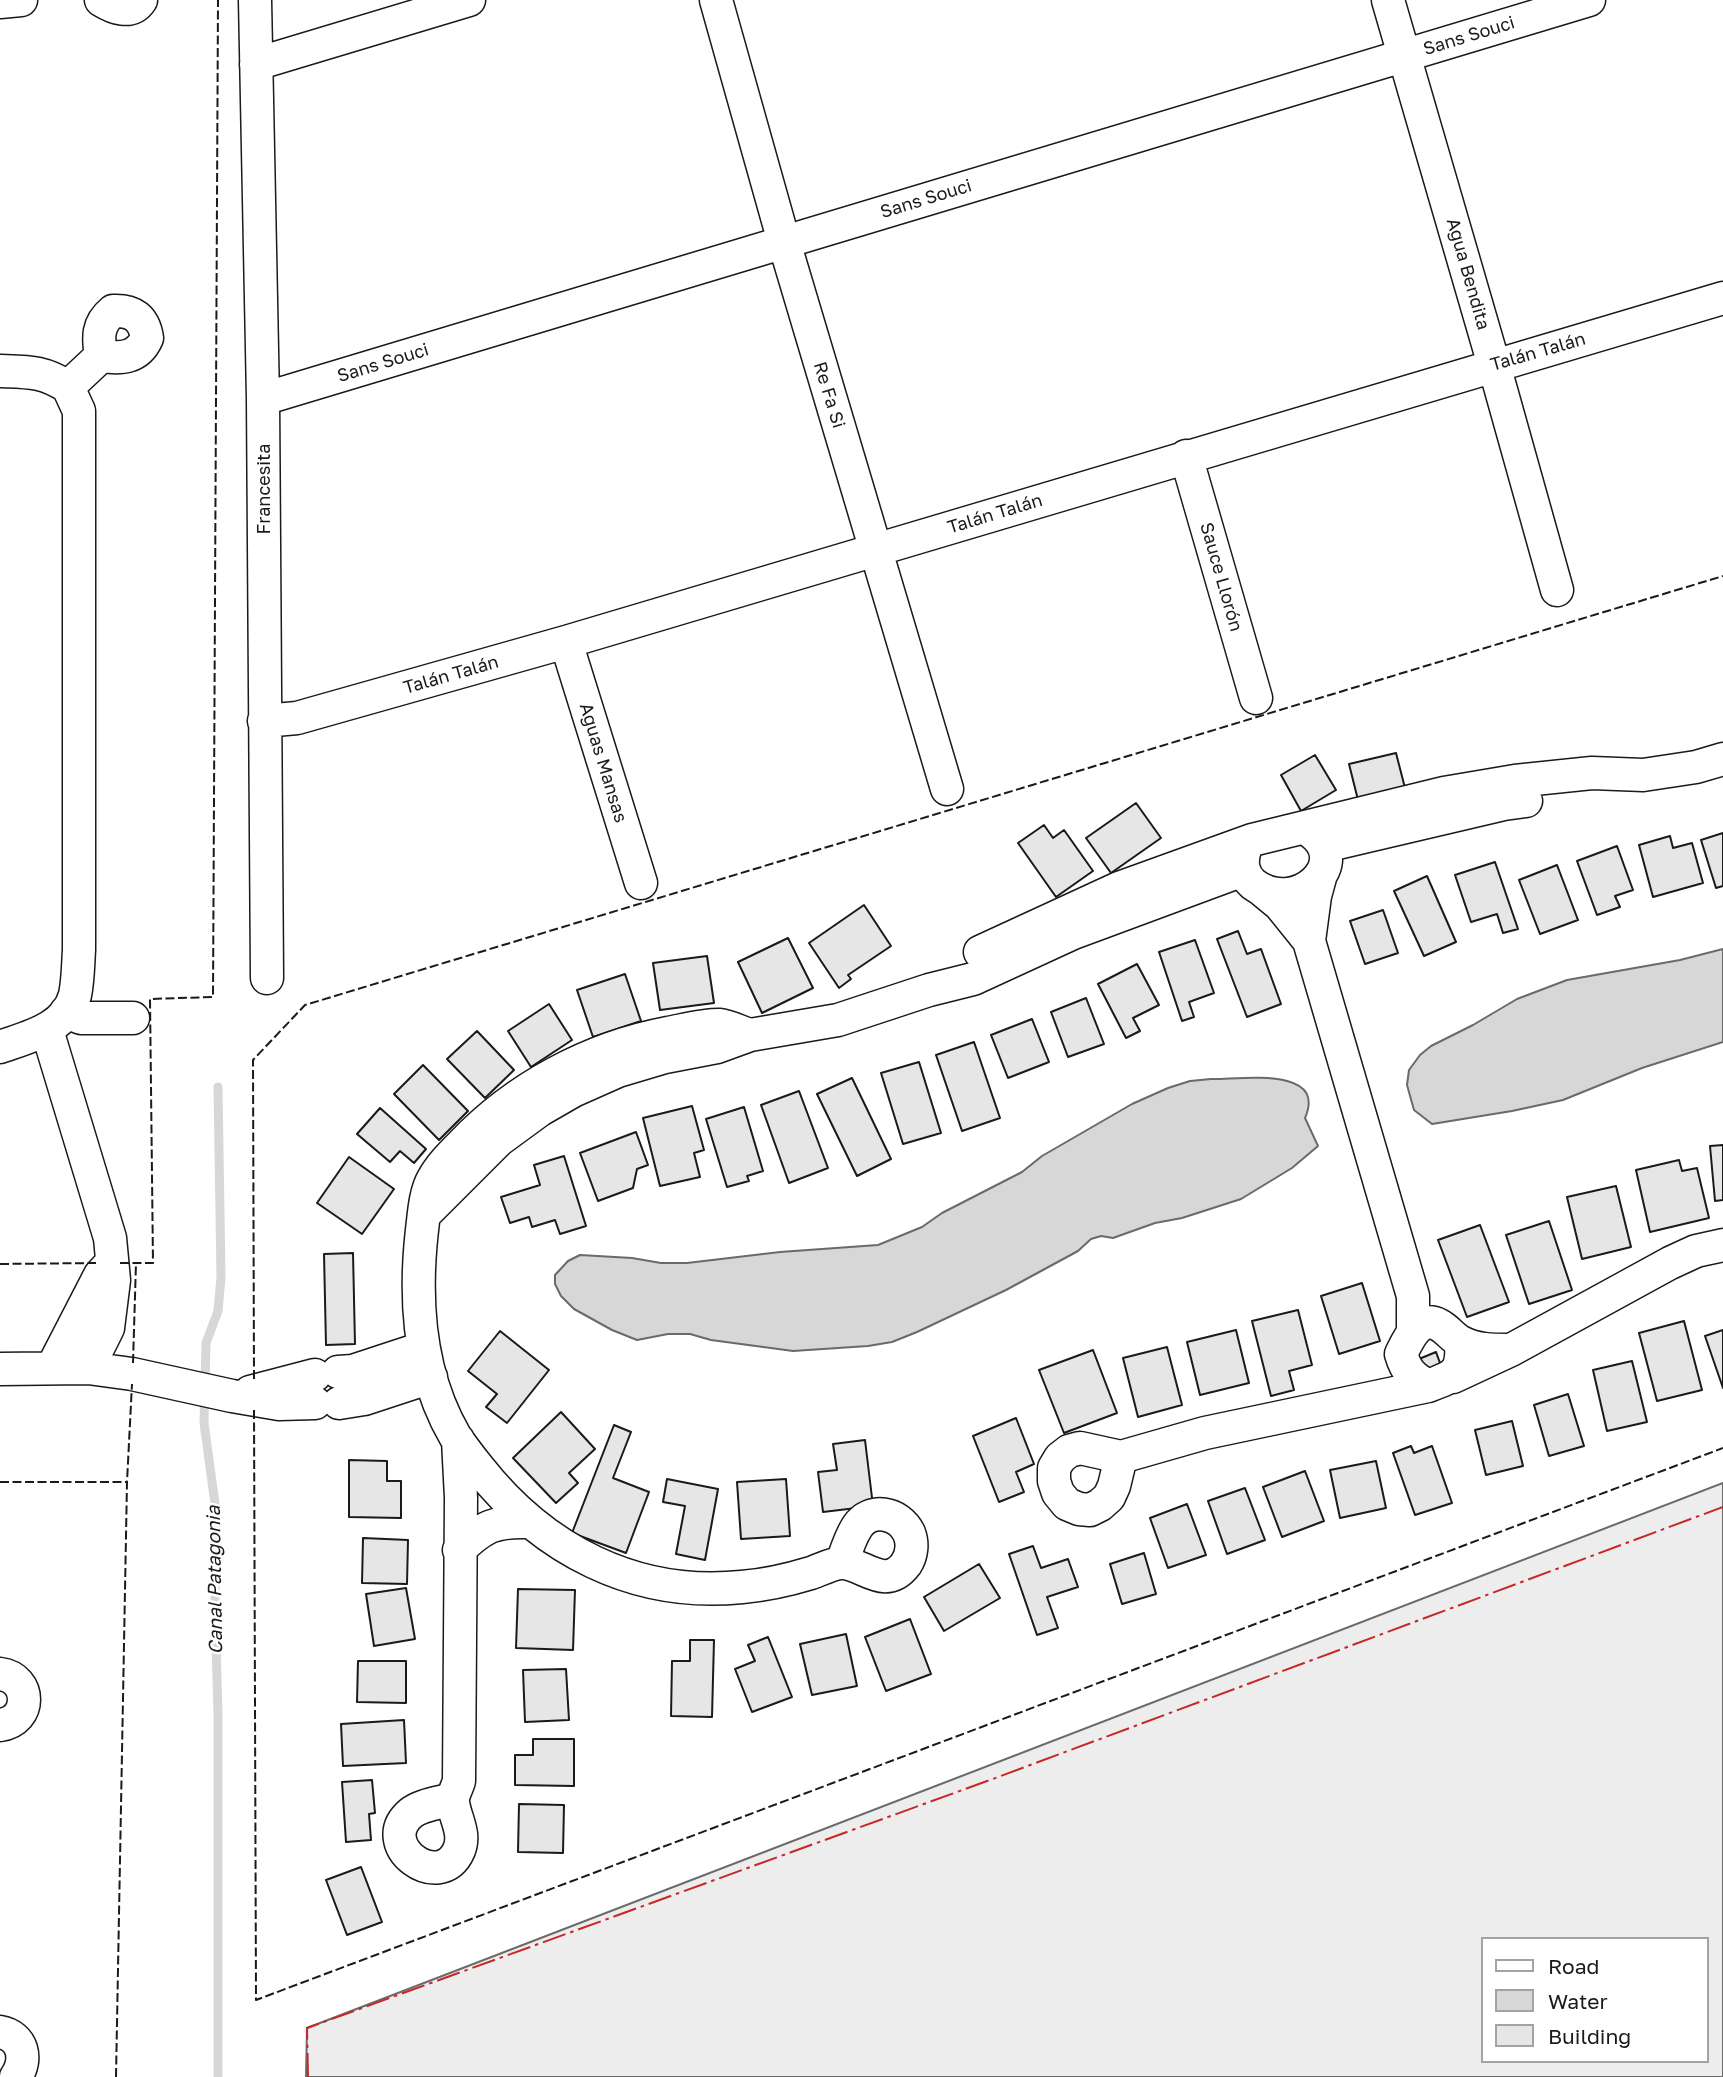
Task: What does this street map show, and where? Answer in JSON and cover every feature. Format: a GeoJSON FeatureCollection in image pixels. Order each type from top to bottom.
{"type":"FeatureCollection","features":[{"type":"Feature","properties":{"kind":"street"},"geometry":{"type":"LineString","coordinates":[[0,2],[21,0]]}},
{"type":"Feature","properties":{"kind":"street"},"geometry":{"type":"LineString","coordinates":[[101,0],[118,9],[128,9],[138,5],[141,0]]}},
{"type":"Feature","properties":{"kind":"street","name":"Francesita"},"geometry":{"type":"LineString","coordinates":[[255,0],[263,399],[267,978]]}},
{"type":"Feature","properties":{"kind":"street"},"geometry":{"type":"LineString","coordinates":[[256,64],[469,0]]}},
{"type":"Feature","properties":{"kind":"street","name":"Re Fa Si"},"geometry":{"type":"LineString","coordinates":[[716,0],[783,242],[947,789]]}},
{"type":"Feature","properties":{"kind":"street","name":"Agua Bendita"},"geometry":{"type":"LineString","coordinates":[[1388,0],[1557,590]]}},
{"type":"Feature","properties":{"kind":"street","name":"Sans Souci"},"geometry":{"type":"LineString","coordinates":[[263,399],[1589,0]]}},
{"type":"Feature","properties":{"kind":"street","name":"Talán Talán"},"geometry":{"type":"LineString","coordinates":[[264,722],[297,718],[566,642],[1723,298]]}},
{"type":"Feature","properties":{"kind":"street"},"geometry":{"type":"LineString","coordinates":[[68,387],[101,356]]}},
{"type":"Feature","properties":{"kind":"street"},"geometry":{"type":"LineString","coordinates":[[0,371],[35,372],[53,378],[68,387],[79,411],[79,950],[74,997],[56,1021]]}},
{"type":"Feature","properties":{"kind":"street","name":"Sauce Llorón"},"geometry":{"type":"LineString","coordinates":[[1186,456],[1256,698]]}},
{"type":"Feature","properties":{"kind":"street","name":"Aguas Mansas"},"geometry":{"type":"LineString","coordinates":[[566,642],[640,883]]}},
{"type":"Feature","properties":{"kind":"street"},"geometry":{"type":"LineString","coordinates":[[929,990],[962,961],[1032,927],[1119,888],[1252,840],[1317,849],[1444,793],[1515,780],[1592,773],[1643,775],[1696,767],[1723,759]]}},
{"type":"Feature","properties":{"kind":"street"},"geometry":{"type":"LineString","coordinates":[[1252,840],[1245,848],[1242,858],[1253,881],[1280,905],[1309,941],[1413,1296],[1428,1337],[1462,1362],[1440,1381],[1413,1378],[1405,1369],[1428,1337]]}},
{"type":"Feature","properties":{"kind":"street"},"geometry":{"type":"LineString","coordinates":[[842,1563],[774,1584],[701,1588],[663,1584],[630,1576],[571,1552],[529,1522],[496,1489],[458,1440],[441,1411],[427,1363],[418,1288],[424,1214],[499,1140],[540,1110],[573,1091],[618,1071],[665,1057],[717,1047],[750,1035],[838,1020],[885,1006],[929,990],[973,979],[1073,933],[1253,881],[1293,894],[1309,887],[1317,849]]}},
{"type":"Feature","properties":{"kind":"street"},"geometry":{"type":"LineString","coordinates":[[1309,941],[1317,849]]}},
{"type":"Feature","properties":{"kind":"street"},"geometry":{"type":"LineString","coordinates":[[4,1044],[56,1021],[133,1018]]}},
{"type":"Feature","properties":{"kind":"street"},"geometry":{"type":"LineString","coordinates":[[56,1021],[110,1238],[114,1280],[108,1328],[88,1368]]}},
{"type":"Feature","properties":{"kind":"street"},"geometry":{"type":"LineString","coordinates":[[1121,1457],[1205,1433],[1440,1381],[1511,1350],[1670,1263],[1696,1251],[1723,1245]]}},
{"type":"Feature","properties":{"kind":"street"},"geometry":{"type":"LineString","coordinates":[[52,1368],[100,1275],[111,1263]]}},
{"type":"Feature","properties":{"kind":"street"},"geometry":{"type":"LineString","coordinates":[[1428,1337],[1483,1349],[1511,1350]]}},
{"type":"Feature","properties":{"kind":"street"},"geometry":{"type":"LineString","coordinates":[[1370,1396],[1428,1337]]}},
{"type":"Feature","properties":{"kind":"street"},"geometry":{"type":"LineString","coordinates":[[0,1370],[88,1368],[145,1376],[232,1396],[327,1388],[364,1399],[427,1363]]}},
{"type":"Feature","properties":{"kind":"street"},"geometry":{"type":"LineString","coordinates":[[452,1799],[459,1782],[461,1498],[458,1440]]}},
{"type":"Feature","properties":{"kind":"street"},"geometry":{"type":"LineString","coordinates":[[459,1550],[489,1525],[504,1521],[529,1522]]}},
{"type":"Feature","properties":{"kind":"street"},"geometry":{"type":"LineString","coordinates":[[0,1674],[19,1682],[24,1700],[18,1718],[10,1724],[0,1725]]}},
{"type":"Feature","properties":{"kind":"street"},"geometry":{"type":"LineString","coordinates":[[0,2032],[18,2040],[21,2046],[23,2058],[16,2077]]}},
{"type":"Feature","properties":{"kind":"shaded area"},"geometry":{"type":"Polygon","coordinates":[[[1723,1483],[1723,2077],[306,2077],[307,2028],[1723,1483]]]}},
{"type":"Feature","properties":{"kind":"water"},"geometry":{"type":"Polygon","coordinates":[[[1723,949],[1723,1042],[1642,1068],[1563,1100],[1432,1124],[1414,1110],[1407,1085],[1409,1070],[1420,1055],[1431,1046],[1517,999],[1567,980],[1680,960],[1723,949]]]}},
{"type":"Feature","properties":{"kind":"water"},"geometry":{"type":"Polygon","coordinates":[[[1277,1079],[1304,1090],[1309,1101],[1305,1118],[1318,1146],[1292,1168],[1241,1199],[1182,1218],[1155,1223],[1113,1238],[1101,1236],[1091,1239],[1078,1251],[1006,1290],[892,1342],[793,1351],[711,1340],[690,1334],[668,1334],[637,1340],[574,1309],[561,1296],[555,1284],[555,1275],[568,1261],[580,1255],[687,1263],[780,1252],[878,1245],[922,1227],[942,1213],[1022,1172],[1042,1156],[1132,1104],[1190,1081],[1277,1079]]]}},
{"type":"Feature","properties":{"kind":"building"},"geometry":{"type":"Polygon","coordinates":[[[1396,753],[1405,788],[1358,800],[1349,764],[1396,753]]]}},
{"type":"Feature","properties":{"kind":"building"},"geometry":{"type":"Polygon","coordinates":[[[1315,755],[1336,790],[1301,811],[1281,775],[1315,755]]]}},
{"type":"Feature","properties":{"kind":"building"},"geometry":{"type":"Polygon","coordinates":[[[1136,803],[1161,838],[1111,873],[1086,838],[1136,803]]]}},
{"type":"Feature","properties":{"kind":"building"},"geometry":{"type":"Polygon","coordinates":[[[1044,825],[1053,838],[1064,830],[1093,871],[1056,897],[1018,843],[1044,825]]]}},
{"type":"Feature","properties":{"kind":"building"},"geometry":{"type":"Polygon","coordinates":[[[1723,833],[1723,886],[1716,888],[1701,840],[1723,833]]]}},
{"type":"Feature","properties":{"kind":"building"},"geometry":{"type":"Polygon","coordinates":[[[1670,836],[1673,848],[1692,843],[1703,883],[1653,897],[1639,845],[1670,836]]]}},
{"type":"Feature","properties":{"kind":"building"},"geometry":{"type":"Polygon","coordinates":[[[1617,846],[1633,890],[1615,896],[1620,907],[1597,915],[1577,861],[1617,846]]]}},
{"type":"Feature","properties":{"kind":"building"},"geometry":{"type":"Polygon","coordinates":[[[1495,862],[1518,929],[1503,933],[1497,914],[1471,922],[1455,875],[1495,862]]]}},
{"type":"Feature","properties":{"kind":"building"},"geometry":{"type":"Polygon","coordinates":[[[1557,865],[1578,920],[1540,934],[1519,880],[1557,865]]]}},
{"type":"Feature","properties":{"kind":"building"},"geometry":{"type":"Polygon","coordinates":[[[1427,876],[1456,942],[1424,956],[1394,891],[1427,876]]]}},
{"type":"Feature","properties":{"kind":"building"},"geometry":{"type":"Polygon","coordinates":[[[864,905],[891,946],[848,975],[851,979],[839,988],[809,943],[864,905]]]}},
{"type":"Feature","properties":{"kind":"building"},"geometry":{"type":"Polygon","coordinates":[[[1383,910],[1398,953],[1365,964],[1350,921],[1383,910]]]}},
{"type":"Feature","properties":{"kind":"building"},"geometry":{"type":"Polygon","coordinates":[[[1238,931],[1247,954],[1261,949],[1281,1004],[1247,1017],[1217,939],[1238,931]]]}},
{"type":"Feature","properties":{"kind":"building"},"geometry":{"type":"Polygon","coordinates":[[[788,938],[813,988],[762,1013],[738,962],[788,938]]]}},
{"type":"Feature","properties":{"kind":"building"},"geometry":{"type":"Polygon","coordinates":[[[1195,940],[1214,993],[1189,1002],[1194,1017],[1182,1021],[1159,952],[1195,940]]]}},
{"type":"Feature","properties":{"kind":"building"},"geometry":{"type":"Polygon","coordinates":[[[707,956],[714,1003],[660,1010],[653,963],[707,956]]]}},
{"type":"Feature","properties":{"kind":"building"},"geometry":{"type":"Polygon","coordinates":[[[1137,964],[1159,1005],[1133,1018],[1140,1031],[1126,1038],[1098,984],[1137,964]]]}},
{"type":"Feature","properties":{"kind":"building"},"geometry":{"type":"Polygon","coordinates":[[[625,974],[641,1021],[593,1037],[577,990],[625,974]]]}},
{"type":"Feature","properties":{"kind":"building"},"geometry":{"type":"Polygon","coordinates":[[[1086,998],[1104,1044],[1068,1057],[1051,1012],[1086,998]]]}},
{"type":"Feature","properties":{"kind":"building"},"geometry":{"type":"Polygon","coordinates":[[[549,1004],[572,1040],[531,1067],[508,1031],[549,1004]]]}},
{"type":"Feature","properties":{"kind":"building"},"geometry":{"type":"Polygon","coordinates":[[[1032,1019],[1049,1062],[1008,1078],[991,1035],[1032,1019]]]}},
{"type":"Feature","properties":{"kind":"building"},"geometry":{"type":"Polygon","coordinates":[[[477,1031],[514,1070],[485,1098],[447,1059],[477,1031]]]}},
{"type":"Feature","properties":{"kind":"building"},"geometry":{"type":"Polygon","coordinates":[[[974,1042],[1000,1118],[962,1131],[936,1055],[974,1042]]]}},
{"type":"Feature","properties":{"kind":"building"},"geometry":{"type":"Polygon","coordinates":[[[919,1062],[941,1133],[903,1144],[881,1073],[919,1062]]]}},
{"type":"Feature","properties":{"kind":"building"},"geometry":{"type":"Polygon","coordinates":[[[423,1065],[468,1111],[439,1140],[394,1094],[423,1065]]]}},
{"type":"Feature","properties":{"kind":"building"},"geometry":{"type":"Polygon","coordinates":[[[852,1078],[891,1159],[857,1176],[817,1094],[852,1078]]]}},
{"type":"Feature","properties":{"kind":"building"},"geometry":{"type":"Polygon","coordinates":[[[799,1091],[828,1168],[789,1183],[761,1105],[799,1091]]]}},
{"type":"Feature","properties":{"kind":"building"},"geometry":{"type":"Polygon","coordinates":[[[692,1106],[704,1150],[694,1153],[700,1177],[660,1186],[643,1118],[692,1106]]]}},
{"type":"Feature","properties":{"kind":"building"},"geometry":{"type":"Polygon","coordinates":[[[744,1107],[763,1171],[747,1176],[749,1181],[727,1187],[706,1119],[744,1107]]]}},
{"type":"Feature","properties":{"kind":"building"},"geometry":{"type":"Polygon","coordinates":[[[380,1108],[426,1149],[414,1163],[400,1151],[390,1162],[357,1134],[380,1108]]]}},
{"type":"Feature","properties":{"kind":"building"},"geometry":{"type":"Polygon","coordinates":[[[636,1132],[648,1165],[637,1169],[633,1188],[598,1201],[580,1153],[636,1132]]]}},
{"type":"Feature","properties":{"kind":"building"},"geometry":{"type":"Polygon","coordinates":[[[1723,1145],[1723,1200],[1715,1201],[1710,1146],[1723,1145]]]}},
{"type":"Feature","properties":{"kind":"building"},"geometry":{"type":"Polygon","coordinates":[[[564,1156],[586,1226],[560,1234],[555,1220],[532,1227],[529,1217],[510,1223],[501,1197],[540,1185],[534,1165],[564,1156]]]}},
{"type":"Feature","properties":{"kind":"building"},"geometry":{"type":"Polygon","coordinates":[[[349,1157],[394,1189],[362,1234],[317,1203],[349,1157]]]}},
{"type":"Feature","properties":{"kind":"building"},"geometry":{"type":"Polygon","coordinates":[[[1679,1160],[1682,1171],[1697,1168],[1709,1218],[1650,1232],[1636,1170],[1679,1160]]]}},
{"type":"Feature","properties":{"kind":"building"},"geometry":{"type":"Polygon","coordinates":[[[1616,1186],[1631,1247],[1582,1259],[1567,1197],[1616,1186]]]}},
{"type":"Feature","properties":{"kind":"building"},"geometry":{"type":"Polygon","coordinates":[[[1549,1221],[1572,1290],[1529,1304],[1506,1235],[1549,1221]]]}},
{"type":"Feature","properties":{"kind":"building"},"geometry":{"type":"Polygon","coordinates":[[[1480,1225],[1509,1302],[1467,1317],[1438,1240],[1480,1225]]]}},
{"type":"Feature","properties":{"kind":"building"},"geometry":{"type":"Polygon","coordinates":[[[353,1253],[355,1344],[326,1345],[324,1254],[353,1253]]]}},
{"type":"Feature","properties":{"kind":"building"},"geometry":{"type":"Polygon","coordinates":[[[1362,1283],[1380,1341],[1339,1354],[1321,1296],[1362,1283]]]}},
{"type":"Feature","properties":{"kind":"building"},"geometry":{"type":"Polygon","coordinates":[[[1298,1310],[1312,1365],[1289,1371],[1294,1390],[1271,1396],[1252,1321],[1298,1310]]]}},
{"type":"Feature","properties":{"kind":"building"},"geometry":{"type":"Polygon","coordinates":[[[1684,1321],[1702,1390],[1657,1401],[1639,1333],[1684,1321]]]}},
{"type":"Feature","properties":{"kind":"building"},"geometry":{"type":"Polygon","coordinates":[[[1236,1330],[1249,1383],[1200,1395],[1187,1342],[1236,1330]]]}},
{"type":"Feature","properties":{"kind":"building"},"geometry":{"type":"Polygon","coordinates":[[[1723,1330],[1723,1388],[1705,1336],[1723,1330]]]}},
{"type":"Feature","properties":{"kind":"building"},"geometry":{"type":"Polygon","coordinates":[[[500,1331],[549,1370],[507,1423],[486,1407],[497,1394],[468,1371],[500,1331]]]}},
{"type":"Feature","properties":{"kind":"building"},"geometry":{"type":"Polygon","coordinates":[[[1167,1347],[1182,1405],[1138,1417],[1123,1358],[1167,1347]]]}},
{"type":"Feature","properties":{"kind":"building"},"geometry":{"type":"Polygon","coordinates":[[[1093,1350],[1117,1413],[1064,1433],[1039,1370],[1093,1350]]]}},
{"type":"Feature","properties":{"kind":"building"},"geometry":{"type":"Polygon","coordinates":[[[1436,1352],[1444,1374],[1426,1381],[1419,1359],[1436,1352]]]}},
{"type":"Feature","properties":{"kind":"building"},"geometry":{"type":"Polygon","coordinates":[[[1632,1361],[1647,1422],[1607,1431],[1593,1370],[1632,1361]]]}},
{"type":"Feature","properties":{"kind":"building"},"geometry":{"type":"Polygon","coordinates":[[[1568,1394],[1584,1446],[1549,1456],[1534,1405],[1568,1394]]]}},
{"type":"Feature","properties":{"kind":"building"},"geometry":{"type":"Polygon","coordinates":[[[561,1412],[595,1449],[569,1473],[578,1483],[556,1503],[513,1458],[561,1412]]]}},
{"type":"Feature","properties":{"kind":"building"},"geometry":{"type":"Polygon","coordinates":[[[1016,1418],[1034,1464],[1016,1472],[1024,1492],[999,1502],[973,1436],[1016,1418]]]}},
{"type":"Feature","properties":{"kind":"building"},"geometry":{"type":"Polygon","coordinates":[[[1512,1421],[1523,1466],[1486,1475],[1475,1430],[1512,1421]]]}},
{"type":"Feature","properties":{"kind":"building"},"geometry":{"type":"Polygon","coordinates":[[[614,1425],[631,1432],[613,1478],[649,1492],[626,1553],[572,1533],[614,1425]]]}},
{"type":"Feature","properties":{"kind":"building"},"geometry":{"type":"Polygon","coordinates":[[[865,1440],[873,1506],[823,1512],[818,1472],[837,1470],[833,1444],[865,1440]]]}},
{"type":"Feature","properties":{"kind":"building"},"geometry":{"type":"Polygon","coordinates":[[[1411,1446],[1414,1453],[1432,1446],[1452,1503],[1415,1515],[1393,1453],[1411,1446]]]}},
{"type":"Feature","properties":{"kind":"building"},"geometry":{"type":"Polygon","coordinates":[[[349,1460],[387,1461],[387,1481],[401,1481],[401,1518],[349,1517],[349,1460]]]}},
{"type":"Feature","properties":{"kind":"building"},"geometry":{"type":"Polygon","coordinates":[[[1376,1461],[1386,1508],[1340,1518],[1330,1470],[1376,1461]]]}},
{"type":"Feature","properties":{"kind":"building"},"geometry":{"type":"Polygon","coordinates":[[[1305,1471],[1324,1521],[1282,1537],[1263,1487],[1305,1471]]]}},
{"type":"Feature","properties":{"kind":"building"},"geometry":{"type":"Polygon","coordinates":[[[667,1479],[718,1489],[705,1560],[676,1554],[685,1506],[663,1502],[667,1479]]]}},
{"type":"Feature","properties":{"kind":"building"},"geometry":{"type":"Polygon","coordinates":[[[786,1479],[790,1536],[741,1539],[737,1482],[786,1479]]]}},
{"type":"Feature","properties":{"kind":"building"},"geometry":{"type":"Polygon","coordinates":[[[1245,1488],[1265,1540],[1227,1554],[1208,1501],[1245,1488]]]}},
{"type":"Feature","properties":{"kind":"building"},"geometry":{"type":"Polygon","coordinates":[[[1187,1504],[1206,1555],[1168,1568],[1150,1518],[1187,1504]]]}},
{"type":"Feature","properties":{"kind":"building"},"geometry":{"type":"Polygon","coordinates":[[[363,1538],[408,1540],[407,1584],[362,1583],[363,1538]]]}},
{"type":"Feature","properties":{"kind":"building"},"geometry":{"type":"Polygon","coordinates":[[[1033,1546],[1041,1568],[1068,1559],[1078,1587],[1047,1597],[1058,1628],[1037,1635],[1009,1554],[1033,1546]]]}},
{"type":"Feature","properties":{"kind":"building"},"geometry":{"type":"Polygon","coordinates":[[[1144,1553],[1156,1594],[1122,1604],[1110,1564],[1144,1553]]]}},
{"type":"Feature","properties":{"kind":"building"},"geometry":{"type":"Polygon","coordinates":[[[979,1564],[1000,1598],[944,1631],[924,1597],[979,1564]]]}},
{"type":"Feature","properties":{"kind":"building"},"geometry":{"type":"Polygon","coordinates":[[[406,1588],[415,1639],[374,1646],[366,1594],[406,1588]]]}},
{"type":"Feature","properties":{"kind":"building"},"geometry":{"type":"Polygon","coordinates":[[[518,1589],[575,1590],[573,1650],[516,1648],[518,1589]]]}},
{"type":"Feature","properties":{"kind":"building"},"geometry":{"type":"Polygon","coordinates":[[[910,1619],[931,1674],[886,1691],[865,1637],[910,1619]]]}},
{"type":"Feature","properties":{"kind":"building"},"geometry":{"type":"Polygon","coordinates":[[[846,1634],[857,1686],[812,1695],[800,1644],[846,1634]]]}},
{"type":"Feature","properties":{"kind":"building"},"geometry":{"type":"Polygon","coordinates":[[[768,1637],[792,1697],[752,1712],[735,1669],[755,1661],[748,1645],[768,1637]]]}},
{"type":"Feature","properties":{"kind":"building"},"geometry":{"type":"Polygon","coordinates":[[[690,1640],[714,1640],[712,1717],[671,1716],[672,1661],[690,1661],[690,1640]]]}},
{"type":"Feature","properties":{"kind":"building"},"geometry":{"type":"Polygon","coordinates":[[[358,1661],[406,1661],[406,1703],[357,1702],[358,1661]]]}},
{"type":"Feature","properties":{"kind":"building"},"geometry":{"type":"Polygon","coordinates":[[[566,1669],[569,1720],[525,1722],[523,1670],[566,1669]]]}},
{"type":"Feature","properties":{"kind":"building"},"geometry":{"type":"Polygon","coordinates":[[[404,1720],[406,1763],[343,1766],[341,1724],[404,1720]]]}},
{"type":"Feature","properties":{"kind":"building"},"geometry":{"type":"Polygon","coordinates":[[[533,1739],[574,1739],[574,1786],[515,1785],[515,1755],[533,1755],[533,1739]]]}},
{"type":"Feature","properties":{"kind":"building"},"geometry":{"type":"Polygon","coordinates":[[[372,1780],[375,1813],[369,1814],[371,1840],[346,1842],[342,1782],[372,1780]]]}},
{"type":"Feature","properties":{"kind":"building"},"geometry":{"type":"Polygon","coordinates":[[[519,1804],[564,1805],[563,1853],[518,1852],[519,1804]]]}},
{"type":"Feature","properties":{"kind":"building"},"geometry":{"type":"Polygon","coordinates":[[[361,1867],[382,1922],[347,1935],[326,1880],[361,1867]]]}},
{"type":"Feature","properties":{"kind":"waterway","name":"Canal Patagonia"},"geometry":{"type":"LineString","coordinates":[[218,1087],[221,1277],[218,1311],[206,1343],[204,1423],[216,1511],[218,2077]]}},
{"type":"Feature","properties":{"kind":"fence"},"geometry":{"type":"LineString","coordinates":[[120,1263],[153,1263],[150,999],[213,997],[218,0]]}},
{"type":"Feature","properties":{"kind":"fence"},"geometry":{"type":"LineString","coordinates":[[254,1379],[253,1060],[305,1005],[1723,576]]}},
{"type":"Feature","properties":{"kind":"fence"},"geometry":{"type":"LineString","coordinates":[[0,1264],[96,1263]]}},
{"type":"Feature","properties":{"kind":"fence"},"geometry":{"type":"LineString","coordinates":[[133,1363],[136,1263]]}},
{"type":"Feature","properties":{"kind":"fence"},"geometry":{"type":"LineString","coordinates":[[116,2077],[127,1482],[132,1384]]}},
{"type":"Feature","properties":{"kind":"fence"},"geometry":{"type":"LineString","coordinates":[[254,1410],[256,2000],[1723,1448]]}},
{"type":"Feature","properties":{"kind":"fence"},"geometry":{"type":"LineString","coordinates":[[0,1482],[127,1482]]}},
{"type":"Feature","properties":{"kind":"power"},"geometry":{"type":"LineString","coordinates":[[308,2077],[307,2028],[990,1780],[1723,1507]]}}]}
